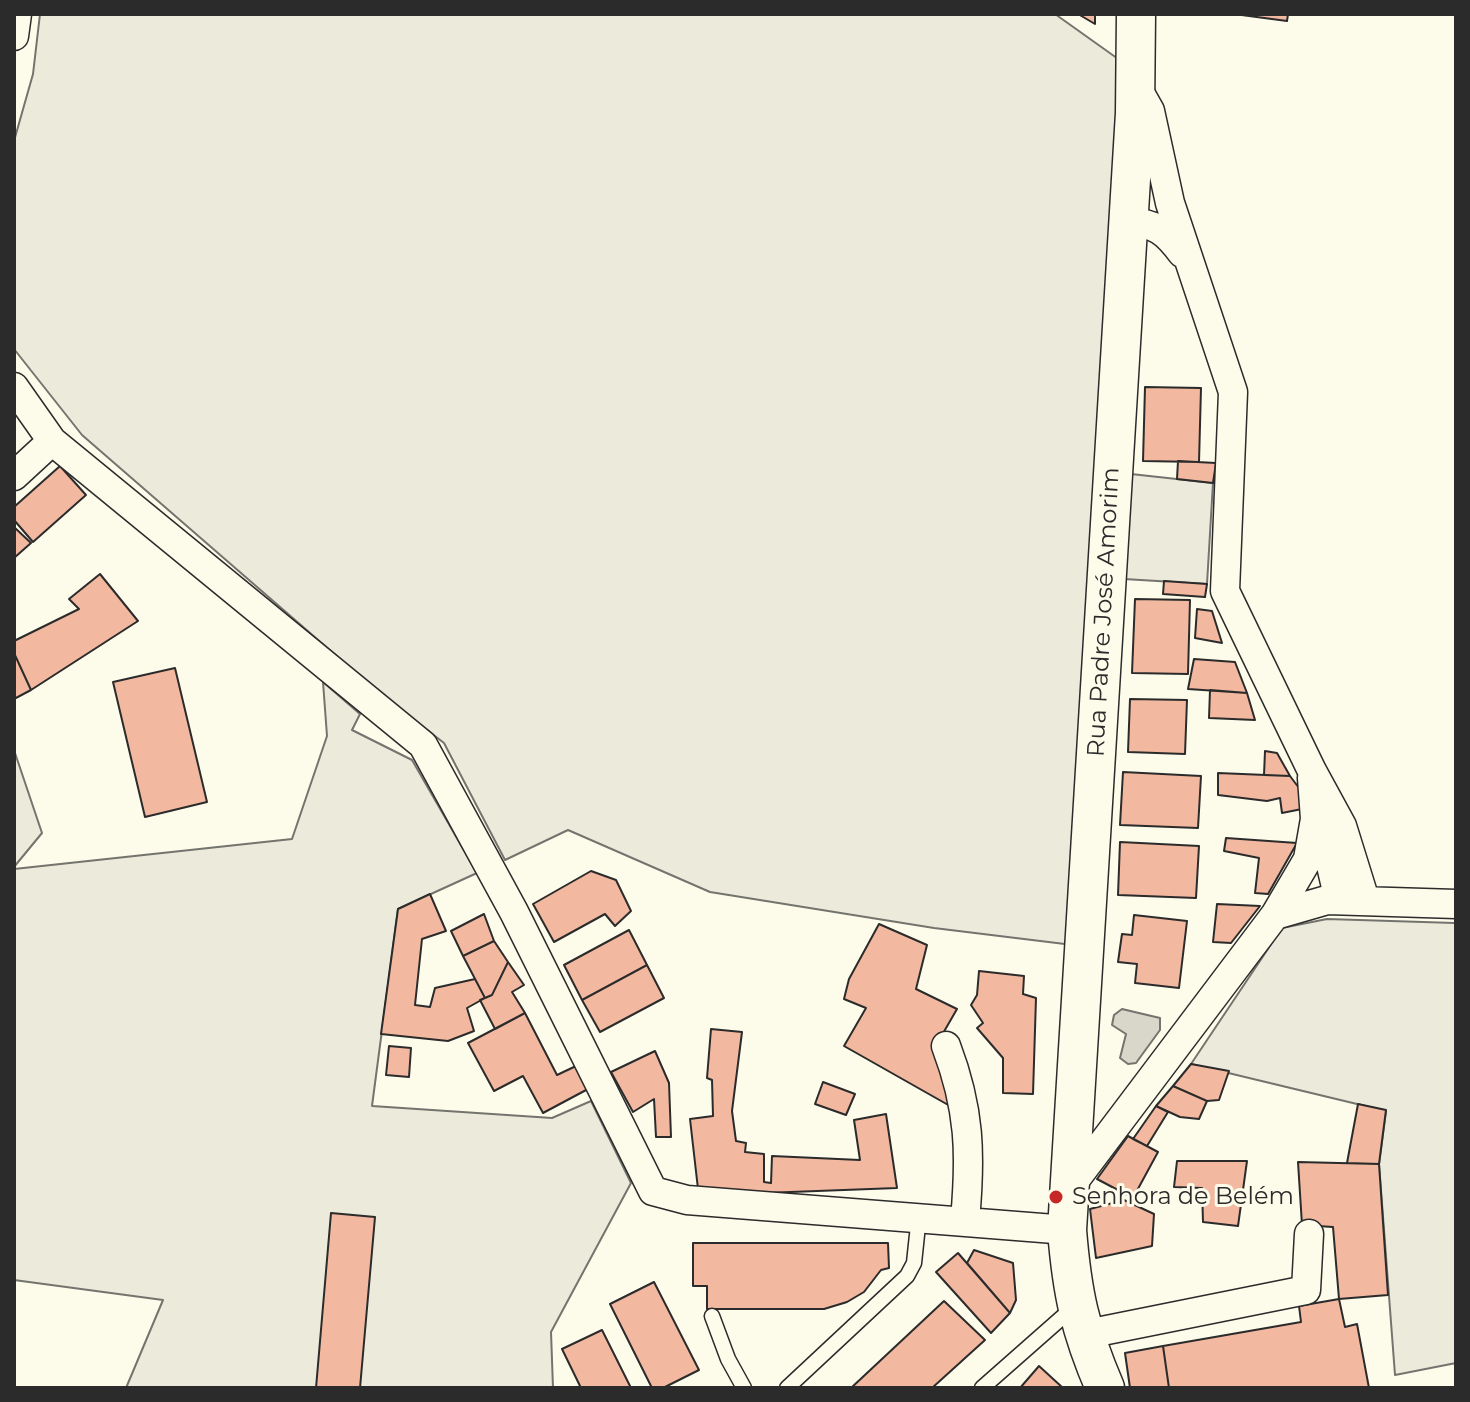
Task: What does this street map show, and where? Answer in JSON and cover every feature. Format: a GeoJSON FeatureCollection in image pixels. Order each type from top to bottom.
{"type":"FeatureCollection","features":[{"type":"Feature","properties":{"kind":"street"},"geometry":{"type":"LineString","coordinates":[[14,36],[17,14]]}},
{"type":"Feature","properties":{"kind":"street","name":"Rua Padre José Amorim"},"geometry":{"type":"LineString","coordinates":[[1105,1388],[1079,1320],[1068,1209],[1128,222],[1136,14]]}},
{"type":"Feature","properties":{"kind":"street"},"geometry":{"type":"LineString","coordinates":[[1135,84],[1154,126],[1170,203],[1226,361],[1233,392],[1225,591],[1312,782],[1342,826],[1352,900]]}},
{"type":"Feature","properties":{"kind":"street"},"geometry":{"type":"LineString","coordinates":[[1130,183],[1158,189],[1170,203]]}},
{"type":"Feature","properties":{"kind":"street"},"geometry":{"type":"LineString","coordinates":[[1128,222],[1150,223],[1163,229],[1189,263]]}},
{"type":"Feature","properties":{"kind":"street"},"geometry":{"type":"LineString","coordinates":[[14,387],[52,441],[423,745],[514,912],[653,1191],[687,1200],[965,1220],[1068,1209],[1275,915],[1308,859],[1315,819],[1312,782]]}},
{"type":"Feature","properties":{"kind":"street"},"geometry":{"type":"LineString","coordinates":[[14,476],[52,441]]}},
{"type":"Feature","properties":{"kind":"street"},"geometry":{"type":"LineString","coordinates":[[1275,915],[1296,907],[1352,900],[1456,904]]}},
{"type":"Feature","properties":{"kind":"street"},"geometry":{"type":"LineString","coordinates":[[946,1046],[959,1081],[970,1140],[965,1220]]}},
{"type":"Feature","properties":{"kind":"street"},"geometry":{"type":"LineString","coordinates":[[1079,1320],[1306,1290],[1309,1234]]}},
{"type":"Feature","properties":{"kind":"lane"},"geometry":{"type":"LineString","coordinates":[[787,1388],[907,1276],[914,1263],[919,1216]]}},
{"type":"Feature","properties":{"kind":"lane"},"geometry":{"type":"LineString","coordinates":[[712,1316],[728,1359],[744,1388]]}},
{"type":"Feature","properties":{"kind":"lane"},"geometry":{"type":"LineString","coordinates":[[982,1388],[1079,1320]]}},
{"type":"Feature","properties":{"kind":"shaded area"},"geometry":{"type":"Polygon","coordinates":[[[40,14],[1055,14],[1121,61],[1073,945],[934,928],[710,892],[568,830],[505,860],[444,743],[378,692],[82,435],[14,349],[14,141],[33,74],[40,14]]]}},
{"type":"Feature","properties":{"kind":"shaded area"},"geometry":{"type":"Polygon","coordinates":[[[1131,474],[1213,483],[1207,584],[1124,579],[1131,474]]]}},
{"type":"Feature","properties":{"kind":"shaded area"},"geometry":{"type":"Polygon","coordinates":[[[323,682],[360,714],[352,730],[412,760],[477,873],[398,909],[372,1106],[552,1118],[591,1101],[631,1183],[551,1332],[553,1388],[126,1388],[163,1300],[14,1280],[14,869],[292,839],[327,736],[323,682]]]}},
{"type":"Feature","properties":{"kind":"shaded area"},"geometry":{"type":"Polygon","coordinates":[[[14,750],[42,833],[14,867],[14,750]]]}},
{"type":"Feature","properties":{"kind":"shaded area"},"geometry":{"type":"Polygon","coordinates":[[[1327,919],[1455,923],[1456,1363],[1395,1375],[1379,1164],[1386,1111],[1191,1064],[1282,928],[1327,919]]]}},
{"type":"Feature","properties":{"kind":"shaded area"},"geometry":{"type":"Polygon","coordinates":[[[1122,1009],[1160,1018],[1160,1030],[1136,1063],[1128,1064],[1120,1058],[1126,1034],[1112,1025],[1114,1015],[1122,1009]]]}},
{"type":"Feature","properties":{"kind":"building"},"geometry":{"type":"Polygon","coordinates":[[[1078,14],[1095,14],[1095,24],[1078,14]]]}},
{"type":"Feature","properties":{"kind":"building"},"geometry":{"type":"Polygon","coordinates":[[[1234,14],[1288,14],[1287,21],[1234,14]]]}},
{"type":"Feature","properties":{"kind":"building"},"geometry":{"type":"Polygon","coordinates":[[[1145,387],[1201,388],[1199,462],[1143,461],[1145,387]]]}},
{"type":"Feature","properties":{"kind":"building"},"geometry":{"type":"Polygon","coordinates":[[[1178,461],[1216,463],[1213,483],[1177,479],[1178,461]]]}},
{"type":"Feature","properties":{"kind":"building"},"geometry":{"type":"Polygon","coordinates":[[[60,466],[86,495],[33,542],[14,520],[14,507],[60,466]]]}},
{"type":"Feature","properties":{"kind":"building"},"geometry":{"type":"Polygon","coordinates":[[[14,527],[31,543],[14,558],[14,527]]]}},
{"type":"Feature","properties":{"kind":"building"},"geometry":{"type":"Polygon","coordinates":[[[100,574],[138,621],[31,690],[14,653],[14,641],[79,609],[69,599],[100,574]]]}},
{"type":"Feature","properties":{"kind":"building"},"geometry":{"type":"Polygon","coordinates":[[[1164,581],[1207,584],[1205,597],[1163,594],[1164,581]]]}},
{"type":"Feature","properties":{"kind":"building"},"geometry":{"type":"Polygon","coordinates":[[[1135,599],[1190,600],[1188,674],[1132,673],[1135,599]]]}},
{"type":"Feature","properties":{"kind":"building"},"geometry":{"type":"Polygon","coordinates":[[[1197,609],[1212,611],[1222,643],[1195,638],[1197,609]]]}},
{"type":"Feature","properties":{"kind":"building"},"geometry":{"type":"Polygon","coordinates":[[[14,653],[31,690],[14,699],[14,653]]]}},
{"type":"Feature","properties":{"kind":"building"},"geometry":{"type":"Polygon","coordinates":[[[1194,659],[1235,662],[1247,693],[1188,689],[1194,659]]]}},
{"type":"Feature","properties":{"kind":"building"},"geometry":{"type":"Polygon","coordinates":[[[175,668],[207,802],[145,817],[113,682],[175,668]]]}},
{"type":"Feature","properties":{"kind":"building"},"geometry":{"type":"Polygon","coordinates":[[[1210,690],[1247,693],[1255,720],[1209,718],[1210,690]]]}},
{"type":"Feature","properties":{"kind":"building"},"geometry":{"type":"Polygon","coordinates":[[[1130,699],[1187,700],[1185,754],[1128,752],[1130,699]]]}},
{"type":"Feature","properties":{"kind":"building"},"geometry":{"type":"Polygon","coordinates":[[[1265,751],[1277,753],[1290,776],[1264,775],[1265,751]]]}},
{"type":"Feature","properties":{"kind":"building"},"geometry":{"type":"Polygon","coordinates":[[[1123,772],[1201,776],[1198,828],[1120,825],[1123,772]]]}},
{"type":"Feature","properties":{"kind":"building"},"geometry":{"type":"Polygon","coordinates":[[[1218,773],[1290,776],[1299,788],[1302,809],[1282,813],[1280,798],[1267,801],[1218,795],[1218,773]]]}},
{"type":"Feature","properties":{"kind":"building"},"geometry":{"type":"Polygon","coordinates":[[[1226,838],[1297,843],[1268,894],[1255,893],[1259,858],[1224,851],[1226,838]]]}},
{"type":"Feature","properties":{"kind":"building"},"geometry":{"type":"Polygon","coordinates":[[[1120,842],[1199,846],[1196,898],[1118,895],[1120,842]]]}},
{"type":"Feature","properties":{"kind":"building"},"geometry":{"type":"Polygon","coordinates":[[[591,871],[616,880],[631,911],[615,926],[605,914],[554,942],[533,904],[591,871]]]}},
{"type":"Feature","properties":{"kind":"building"},"geometry":{"type":"Polygon","coordinates":[[[430,894],[446,931],[422,939],[415,1005],[430,1007],[435,988],[475,979],[485,998],[467,1008],[474,1031],[448,1041],[381,1034],[398,909],[430,894]]]}},
{"type":"Feature","properties":{"kind":"building"},"geometry":{"type":"Polygon","coordinates":[[[1217,904],[1260,906],[1231,943],[1213,942],[1217,904]]]}},
{"type":"Feature","properties":{"kind":"building"},"geometry":{"type":"Polygon","coordinates":[[[484,914],[494,941],[463,956],[451,931],[484,914]]]}},
{"type":"Feature","properties":{"kind":"building"},"geometry":{"type":"Polygon","coordinates":[[[1134,915],[1187,921],[1179,988],[1135,983],[1137,964],[1118,962],[1122,934],[1132,935],[1134,915]]]}},
{"type":"Feature","properties":{"kind":"building"},"geometry":{"type":"Polygon","coordinates":[[[879,924],[927,945],[916,989],[957,1009],[934,1049],[950,1106],[844,1046],[866,1008],[844,999],[849,979],[879,924]]]}},
{"type":"Feature","properties":{"kind":"building"},"geometry":{"type":"Polygon","coordinates":[[[629,930],[647,965],[582,1000],[564,965],[629,930]]]}},
{"type":"Feature","properties":{"kind":"building"},"geometry":{"type":"Polygon","coordinates":[[[494,941],[508,962],[492,995],[485,998],[463,956],[494,941]]]}},
{"type":"Feature","properties":{"kind":"building"},"geometry":{"type":"Polygon","coordinates":[[[508,962],[524,985],[512,992],[525,1013],[495,1029],[480,1000],[492,995],[508,962]]]}},
{"type":"Feature","properties":{"kind":"building"},"geometry":{"type":"Polygon","coordinates":[[[647,965],[664,998],[600,1032],[582,1000],[647,965]]]}},
{"type":"Feature","properties":{"kind":"building"},"geometry":{"type":"Polygon","coordinates":[[[979,971],[1024,976],[1023,994],[1036,998],[1033,1094],[1003,1093],[1003,1058],[977,1028],[983,1023],[971,1005],[977,995],[979,971]]]}},
{"type":"Feature","properties":{"kind":"building"},"geometry":{"type":"Polygon","coordinates":[[[525,1013],[557,1075],[576,1066],[588,1089],[543,1113],[523,1076],[494,1091],[468,1043],[525,1013]]]}},
{"type":"Feature","properties":{"kind":"building"},"geometry":{"type":"Polygon","coordinates":[[[711,1029],[742,1032],[732,1111],[736,1141],[746,1143],[745,1152],[764,1154],[764,1182],[771,1183],[772,1156],[860,1160],[854,1120],[886,1114],[897,1188],[764,1193],[698,1189],[690,1119],[713,1116],[712,1080],[707,1078],[711,1029]]]}},
{"type":"Feature","properties":{"kind":"building"},"geometry":{"type":"Polygon","coordinates":[[[389,1046],[411,1048],[409,1077],[386,1075],[389,1046]]]}},
{"type":"Feature","properties":{"kind":"building"},"geometry":{"type":"Polygon","coordinates":[[[655,1051],[669,1083],[671,1137],[656,1137],[654,1099],[633,1112],[611,1072],[655,1051]]]}},
{"type":"Feature","properties":{"kind":"building"},"geometry":{"type":"Polygon","coordinates":[[[1191,1064],[1229,1071],[1219,1100],[1207,1101],[1173,1086],[1191,1064]]]}},
{"type":"Feature","properties":{"kind":"building"},"geometry":{"type":"Polygon","coordinates":[[[823,1082],[855,1094],[846,1115],[815,1104],[823,1082]]]}},
{"type":"Feature","properties":{"kind":"building"},"geometry":{"type":"Polygon","coordinates":[[[1173,1086],[1207,1101],[1199,1119],[1180,1117],[1156,1106],[1173,1086]]]}},
{"type":"Feature","properties":{"kind":"building"},"geometry":{"type":"Polygon","coordinates":[[[1358,1104],[1386,1110],[1379,1164],[1347,1163],[1358,1104]]]}},
{"type":"Feature","properties":{"kind":"building"},"geometry":{"type":"Polygon","coordinates":[[[1156,1106],[1168,1112],[1147,1146],[1133,1139],[1156,1106]]]}},
{"type":"Feature","properties":{"kind":"building"},"geometry":{"type":"Polygon","coordinates":[[[1128,1136],[1158,1152],[1133,1198],[1097,1179],[1128,1136]]]}},
{"type":"Feature","properties":{"kind":"building"},"geometry":{"type":"Polygon","coordinates":[[[1177,1161],[1247,1161],[1238,1226],[1203,1222],[1202,1188],[1174,1187],[1177,1161]]]}},
{"type":"Feature","properties":{"kind":"building"},"geometry":{"type":"Polygon","coordinates":[[[1298,1162],[1379,1164],[1388,1295],[1339,1299],[1333,1227],[1302,1225],[1298,1162]]]}},
{"type":"Feature","properties":{"kind":"building"},"geometry":{"type":"Polygon","coordinates":[[[1124,1200],[1154,1214],[1152,1246],[1096,1258],[1090,1209],[1124,1200]]]}},
{"type":"Feature","properties":{"kind":"building"},"geometry":{"type":"Polygon","coordinates":[[[331,1213],[375,1217],[360,1388],[316,1388],[331,1213]]]}},
{"type":"Feature","properties":{"kind":"building"},"geometry":{"type":"Polygon","coordinates":[[[693,1243],[888,1243],[889,1268],[881,1270],[864,1292],[847,1302],[824,1309],[707,1309],[707,1286],[693,1286],[693,1243]]]}},
{"type":"Feature","properties":{"kind":"building"},"geometry":{"type":"Polygon","coordinates":[[[974,1250],[1013,1263],[1016,1300],[1010,1313],[967,1263],[974,1250]]]}},
{"type":"Feature","properties":{"kind":"building"},"geometry":{"type":"Polygon","coordinates":[[[958,1253],[1010,1313],[991,1333],[936,1272],[958,1253]]]}},
{"type":"Feature","properties":{"kind":"building"},"geometry":{"type":"Polygon","coordinates":[[[654,1282],[699,1370],[663,1388],[652,1388],[610,1304],[654,1282]]]}},
{"type":"Feature","properties":{"kind":"building"},"geometry":{"type":"Polygon","coordinates":[[[1339,1299],[1345,1327],[1357,1324],[1369,1388],[1169,1388],[1163,1346],[1301,1322],[1299,1306],[1339,1299]]]}},
{"type":"Feature","properties":{"kind":"building"},"geometry":{"type":"Polygon","coordinates":[[[944,1301],[985,1340],[932,1388],[851,1388],[944,1301]]]}},
{"type":"Feature","properties":{"kind":"building"},"geometry":{"type":"Polygon","coordinates":[[[602,1330],[631,1388],[581,1388],[562,1349],[602,1330]]]}},
{"type":"Feature","properties":{"kind":"building"},"geometry":{"type":"Polygon","coordinates":[[[1163,1346],[1169,1388],[1130,1388],[1125,1353],[1163,1346]]]}},
{"type":"Feature","properties":{"kind":"building"},"geometry":{"type":"Polygon","coordinates":[[[1039,1366],[1063,1388],[1020,1388],[1039,1366]]]}},
{"type":"Feature","properties":{"kind":"place","name":"Senhora de Belém"},"geometry":{"type":"Point","coordinates":[1056,1197]}}]}
